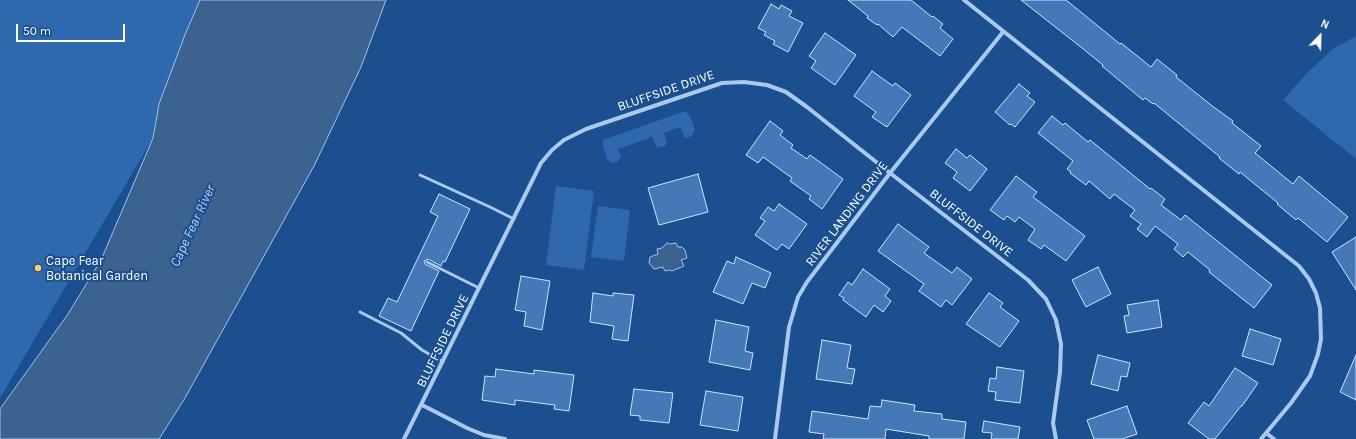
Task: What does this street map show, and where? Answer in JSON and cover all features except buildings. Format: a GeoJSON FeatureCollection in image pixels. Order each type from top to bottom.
{"type":"FeatureCollection","features":[{"type":"Feature","properties":{"kind":"street"},"geometry":{"type":"LineString","coordinates":[[964,0],[1299,266],[1308,279],[1316,292],[1320,308],[1321,339],[1318,354],[1310,376],[1291,403],[1261,439]]}},
{"type":"Feature","properties":{"kind":"street","name":"RIVER LANDING DRIVE"},"geometry":{"type":"LineString","coordinates":[[775,439],[789,326],[798,297],[812,276],[890,173],[1003,32]]}},
{"type":"Feature","properties":{"kind":"street","name":"BLUFFSIDE DRIVE"},"geometry":{"type":"LineString","coordinates":[[404,439],[541,163],[552,150],[564,140],[586,130],[722,83],[744,82],[767,85],[786,92],[807,106],[890,173],[1028,280],[1046,299],[1056,320],[1061,344],[1060,372],[1053,423],[1056,439]]}},
{"type":"Feature","properties":{"kind":"street"},"geometry":{"type":"LineString","coordinates":[[422,405],[484,435],[505,439]]}},
{"type":"Feature","properties":{"kind":"street"},"geometry":{"type":"LineString","coordinates":[[1266,433],[1274,439]]}},
{"type":"Feature","properties":{"kind":"lane"},"geometry":{"type":"LineString","coordinates":[[420,175],[514,219]]}},
{"type":"Feature","properties":{"kind":"lane"},"geometry":{"type":"LineString","coordinates":[[428,262],[480,288]]}},
{"type":"Feature","properties":{"kind":"lane"},"geometry":{"type":"LineString","coordinates":[[360,312],[401,333],[422,350],[443,362]]}},
{"type":"Feature","properties":{"kind":"shaded area","name":"Cape Fear Botanical Garden"},"geometry":{"type":"Polygon","coordinates":[[[0,0],[206,0],[153,138],[0,398],[0,0]]]}},
{"type":"Feature","properties":{"kind":"shaded area"},"geometry":{"type":"Polygon","coordinates":[[[1356,36],[1356,159],[1283,100],[1309,71],[1333,49],[1356,36]]]}},
{"type":"Feature","properties":{"kind":"shaded area"},"geometry":{"type":"Polygon","coordinates":[[[685,111],[690,116],[695,130],[690,137],[685,138],[680,127],[664,133],[667,142],[665,146],[657,148],[652,137],[618,149],[621,157],[617,162],[611,163],[607,159],[603,146],[603,140],[685,111]]]}},
{"type":"Feature","properties":{"kind":"shaded area"},"geometry":{"type":"Polygon","coordinates":[[[556,186],[594,191],[584,270],[546,265],[556,186]]]}},
{"type":"Feature","properties":{"kind":"shaded area"},"geometry":{"type":"Polygon","coordinates":[[[598,206],[630,210],[624,261],[591,257],[598,206]]]}},
{"type":"Feature","properties":{"kind":"water","name":"Cape Fear River"},"geometry":{"type":"Polygon","coordinates":[[[200,0],[386,0],[361,67],[314,166],[185,398],[159,439],[0,439],[0,409],[68,314],[101,260],[153,138],[159,104],[186,32],[200,0]]]}},
{"type":"Feature","properties":{"kind":"water"},"geometry":{"type":"Polygon","coordinates":[[[667,243],[676,243],[678,247],[682,247],[685,250],[687,258],[681,260],[684,266],[672,271],[665,271],[663,267],[654,269],[649,263],[650,257],[658,254],[657,249],[662,248],[667,243]]]}},
{"type":"Feature","properties":{"kind":"place","name":"Cape Fear Botanical Garden"},"geometry":{"type":"Point","coordinates":[38,268]}}]}
